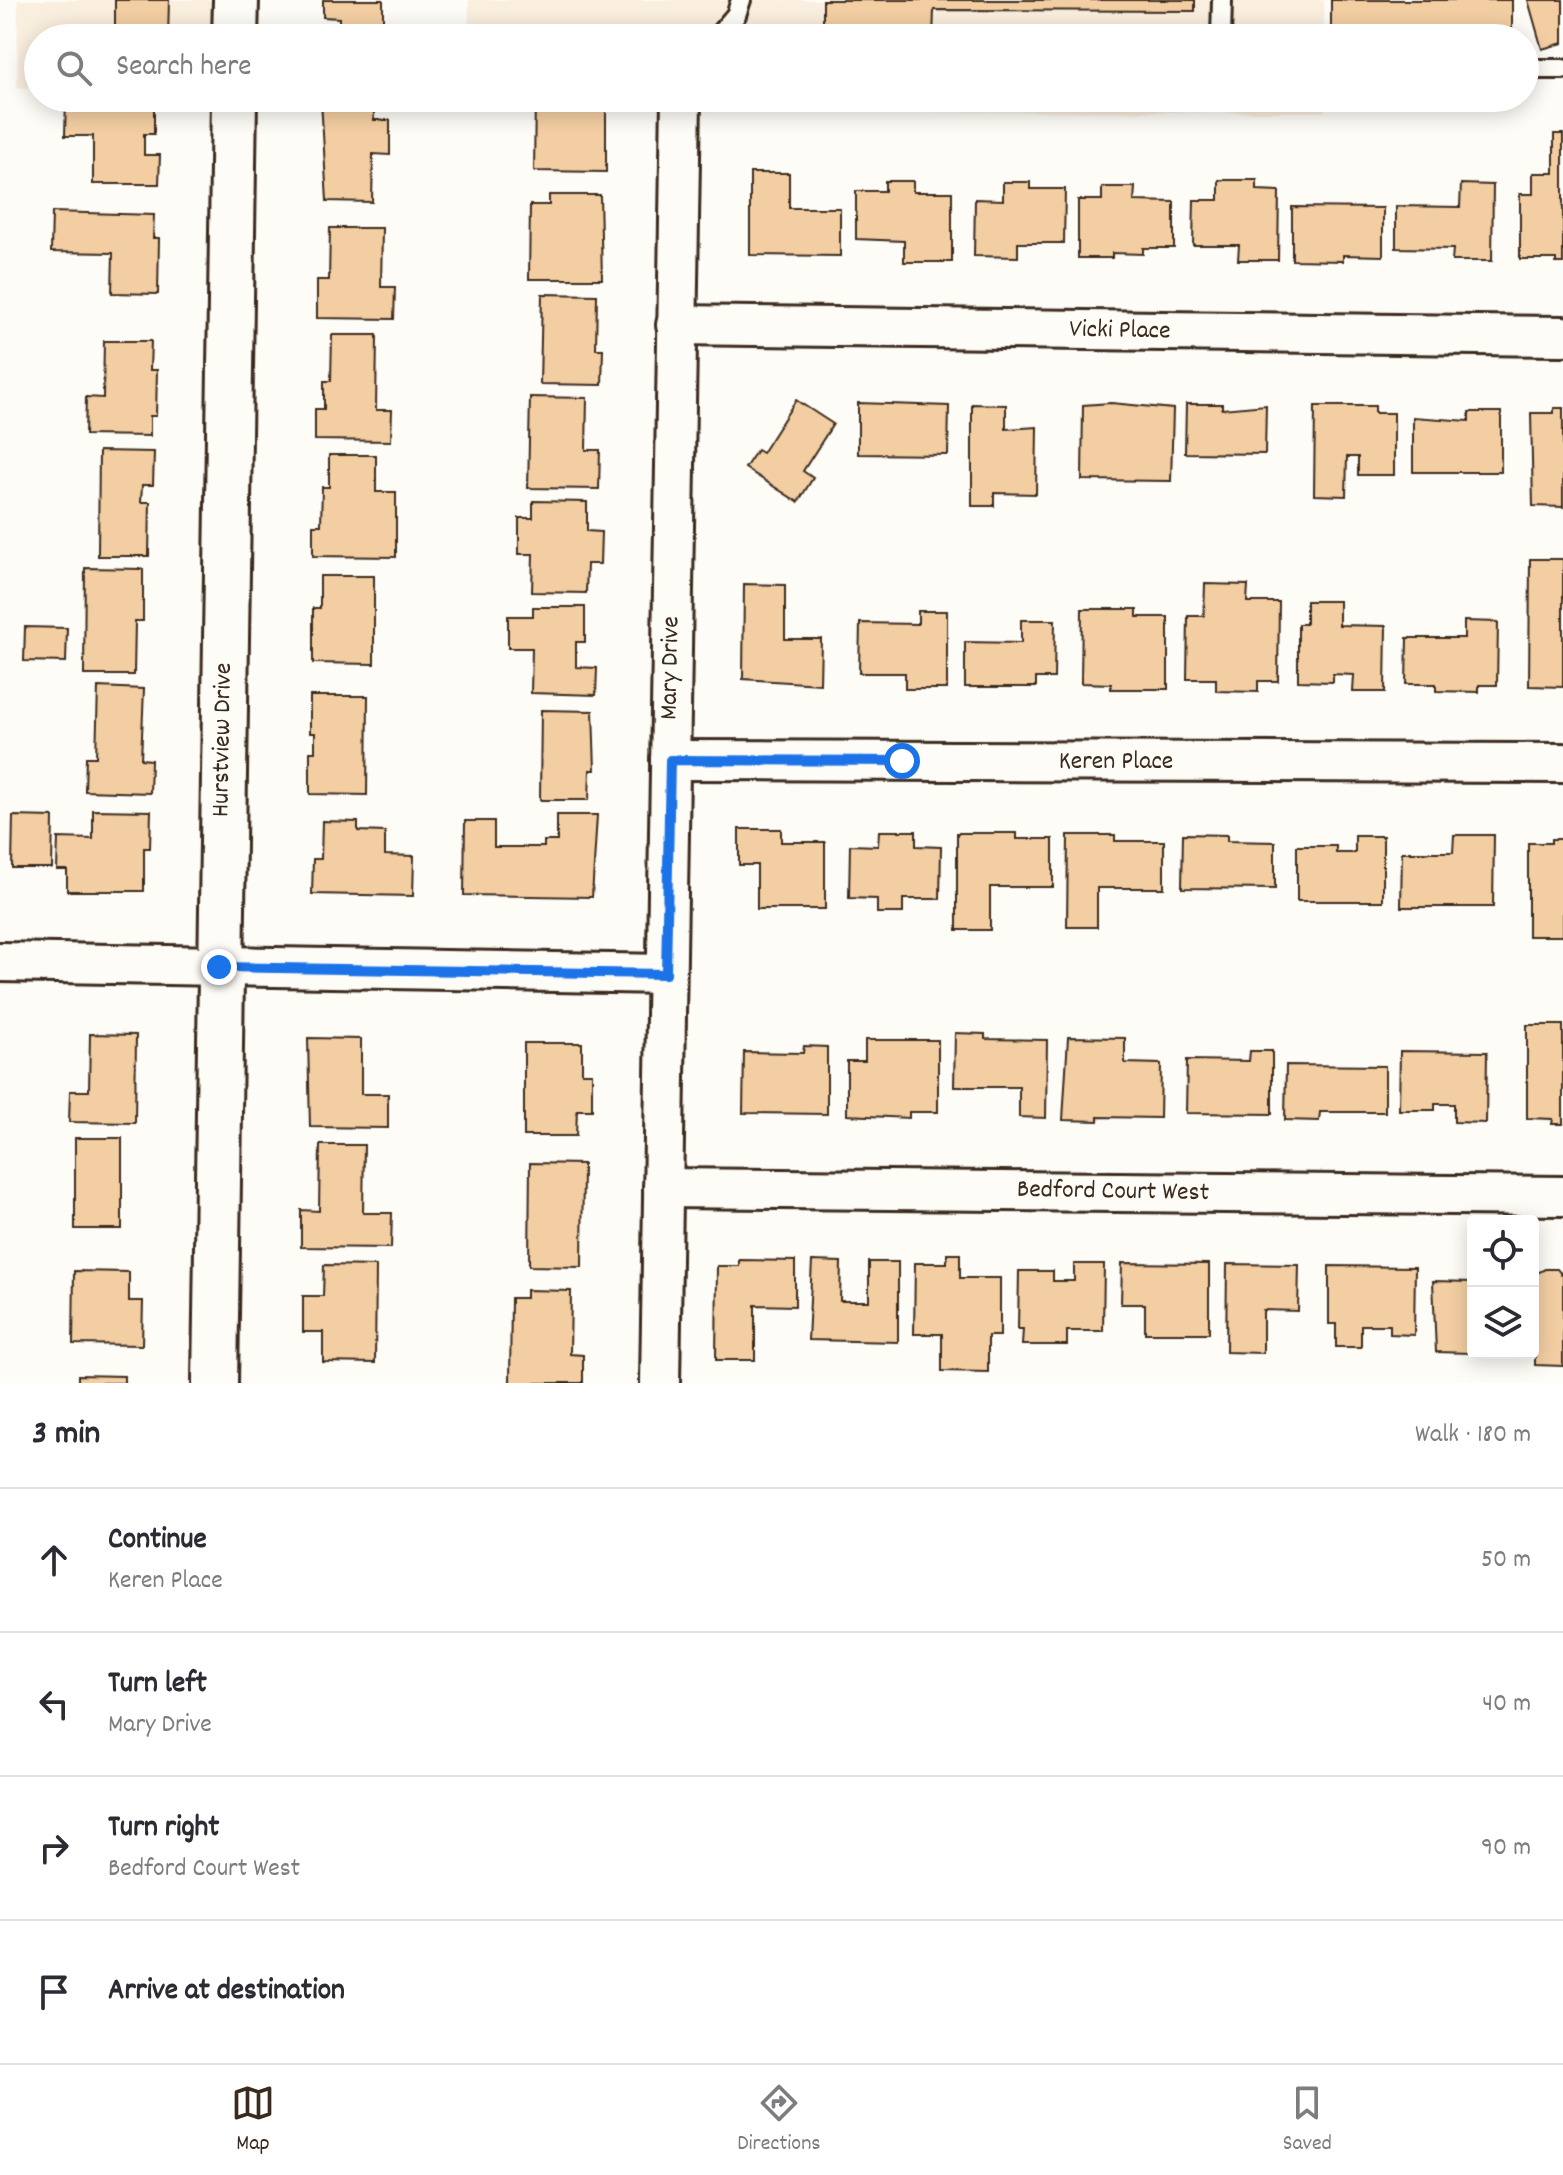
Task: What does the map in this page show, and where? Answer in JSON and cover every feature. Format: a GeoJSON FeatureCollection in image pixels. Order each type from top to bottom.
{"type":"FeatureCollection","features":[{"type":"Feature","properties":{"kind":"street"},"geometry":{"type":"LineString","coordinates":[[235,24],[236,0]]}},
{"type":"Feature","properties":{"kind":"street","name":"Hurstview Drive"},"geometry":{"type":"LineString","coordinates":[[215,1383],[234,112]]}},
{"type":"Feature","properties":{"kind":"street","name":"Mary Drive"},"geometry":{"type":"LineString","coordinates":[[660,1383],[681,112]]}},
{"type":"Feature","properties":{"kind":"street","name":"Vicki Place"},"geometry":{"type":"LineString","coordinates":[[676,325],[1563,336]]}},
{"type":"Feature","properties":{"kind":"street","name":"Keren Place"},"geometry":{"type":"LineString","coordinates":[[670,760],[1563,763]]}},
{"type":"Feature","properties":{"kind":"street"},"geometry":{"type":"LineString","coordinates":[[0,962],[666,974]]}},
{"type":"Feature","properties":{"kind":"street","name":"Bedford Court West"},"geometry":{"type":"LineString","coordinates":[[663,1188],[1563,1196]]}},
{"type":"Feature","properties":{"kind":"lane"},"geometry":{"type":"LineString","coordinates":[[728,24],[736,15],[741,0]]}},
{"type":"Feature","properties":{"kind":"lane"},"geometry":{"type":"LineString","coordinates":[[1221,24],[1222,0]]}},
{"type":"Feature","properties":{"kind":"lane"},"geometry":{"type":"LineString","coordinates":[[1539,69],[1563,69]]}},
{"type":"Feature","properties":{"kind":"shaded area"},"geometry":{"type":"Polygon","coordinates":[[[18,0],[214,0],[214,24],[24,24],[24,88],[17,88],[18,0]]]}},
{"type":"Feature","properties":{"kind":"shaded area"},"geometry":{"type":"Polygon","coordinates":[[[469,0],[1324,0],[1324,24],[468,24],[469,0]]]}},
{"type":"Feature","properties":{"kind":"building"},"geometry":{"type":"Polygon","coordinates":[[[115,0],[169,0],[168,24],[115,24],[115,0]]]}},
{"type":"Feature","properties":{"kind":"building"},"geometry":{"type":"Polygon","coordinates":[[[323,0],[383,0],[383,24],[339,24],[339,18],[323,17],[323,0]]]}},
{"type":"Feature","properties":{"kind":"building"},"geometry":{"type":"Polygon","coordinates":[[[823,0],[1195,0],[1195,11],[934,10],[934,24],[823,24],[823,0]]]}},
{"type":"Feature","properties":{"kind":"building"},"geometry":{"type":"Polygon","coordinates":[[[1331,0],[1512,0],[1512,24],[1331,24],[1331,0]]]}},
{"type":"Feature","properties":{"kind":"building"},"geometry":{"type":"Polygon","coordinates":[[[1528,0],[1563,0],[1563,43],[1542,49],[1539,24],[1535,24],[1528,0]]]}},
{"type":"Feature","properties":{"kind":"building"},"geometry":{"type":"Polygon","coordinates":[[[66,112],[154,112],[154,134],[144,134],[144,155],[160,155],[159,184],[93,184],[93,136],[65,136],[66,112]]]}},
{"type":"Feature","properties":{"kind":"building"},"geometry":{"type":"Polygon","coordinates":[[[322,112],[374,112],[374,120],[390,120],[390,155],[373,154],[372,202],[327,201],[322,112]]]}},
{"type":"Feature","properties":{"kind":"building"},"geometry":{"type":"Polygon","coordinates":[[[535,112],[606,112],[606,172],[534,171],[535,112]]]}},
{"type":"Feature","properties":{"kind":"building"},"geometry":{"type":"Polygon","coordinates":[[[1554,134],[1563,134],[1563,263],[1556,263],[1556,259],[1520,259],[1520,194],[1533,194],[1533,173],[1554,173],[1554,134]]]}},
{"type":"Feature","properties":{"kind":"building"},"geometry":{"type":"Polygon","coordinates":[[[750,173],[789,173],[789,208],[840,208],[840,256],[750,255],[750,173]]]}},
{"type":"Feature","properties":{"kind":"building"},"geometry":{"type":"Polygon","coordinates":[[[1219,180],[1257,180],[1257,190],[1279,191],[1278,260],[1238,260],[1239,245],[1193,245],[1194,200],[1219,200],[1219,180]]]}},
{"type":"Feature","properties":{"kind":"building"},"geometry":{"type":"Polygon","coordinates":[[[885,181],[913,181],[913,192],[952,192],[952,262],[904,262],[904,241],[856,239],[856,191],[885,191],[885,181]]]}},
{"type":"Feature","properties":{"kind":"building"},"geometry":{"type":"Polygon","coordinates":[[[1003,182],[1030,182],[1030,189],[1065,189],[1064,243],[1018,243],[1018,257],[974,256],[975,199],[1003,200],[1003,182]]]}},
{"type":"Feature","properties":{"kind":"building"},"geometry":{"type":"Polygon","coordinates":[[[1461,184],[1493,185],[1492,261],[1452,261],[1453,249],[1396,248],[1396,206],[1460,207],[1461,184]]]}},
{"type":"Feature","properties":{"kind":"building"},"geometry":{"type":"Polygon","coordinates":[[[1102,187],[1135,187],[1134,201],[1174,202],[1174,248],[1143,248],[1143,254],[1112,253],[1112,258],[1078,258],[1078,200],[1102,200],[1102,187]]]}},
{"type":"Feature","properties":{"kind":"building"},"geometry":{"type":"Polygon","coordinates":[[[549,195],[600,195],[602,279],[529,279],[530,205],[549,205],[549,195]]]}},
{"type":"Feature","properties":{"kind":"building"},"geometry":{"type":"Polygon","coordinates":[[[1292,207],[1383,208],[1383,256],[1343,255],[1343,261],[1292,260],[1292,207]]]}},
{"type":"Feature","properties":{"kind":"building"},"geometry":{"type":"Polygon","coordinates":[[[52,212],[154,215],[153,238],[159,238],[158,294],[112,293],[113,253],[51,252],[52,212]]]}},
{"type":"Feature","properties":{"kind":"building"},"geometry":{"type":"Polygon","coordinates":[[[330,228],[382,228],[381,287],[395,287],[394,319],[317,318],[317,280],[329,280],[330,228]]]}},
{"type":"Feature","properties":{"kind":"building"},"geometry":{"type":"Polygon","coordinates":[[[542,294],[597,295],[596,349],[603,349],[602,385],[540,384],[542,294]]]}},
{"type":"Feature","properties":{"kind":"building"},"geometry":{"type":"Polygon","coordinates":[[[332,335],[377,335],[376,410],[392,410],[391,441],[315,440],[315,409],[324,409],[324,381],[331,381],[332,335]]]}},
{"type":"Feature","properties":{"kind":"building"},"geometry":{"type":"Polygon","coordinates":[[[104,341],[151,341],[150,370],[157,370],[156,416],[150,416],[150,436],[85,435],[86,397],[103,398],[104,341]]]}},
{"type":"Feature","properties":{"kind":"building"},"geometry":{"type":"Polygon","coordinates":[[[530,397],[587,398],[586,450],[600,450],[599,489],[528,488],[530,397]]]}},
{"type":"Feature","properties":{"kind":"building"},"geometry":{"type":"Polygon","coordinates":[[[796,400],[833,424],[803,471],[813,478],[798,502],[745,468],[757,450],[762,453],[796,400]]]}},
{"type":"Feature","properties":{"kind":"building"},"geometry":{"type":"Polygon","coordinates":[[[858,403],[949,406],[948,455],[858,454],[858,403]]]}},
{"type":"Feature","properties":{"kind":"building"},"geometry":{"type":"Polygon","coordinates":[[[1111,403],[1173,409],[1171,481],[1082,480],[1083,405],[1111,403]]]}},
{"type":"Feature","properties":{"kind":"building"},"geometry":{"type":"Polygon","coordinates":[[[972,404],[1006,405],[1006,429],[1037,427],[1036,494],[994,493],[994,506],[972,506],[972,404]]]}},
{"type":"Feature","properties":{"kind":"building"},"geometry":{"type":"Polygon","coordinates":[[[1186,404],[1222,404],[1222,409],[1266,405],[1265,454],[1185,453],[1186,404]]]}},
{"type":"Feature","properties":{"kind":"building"},"geometry":{"type":"Polygon","coordinates":[[[1315,406],[1375,406],[1375,413],[1394,413],[1394,475],[1358,475],[1358,457],[1347,457],[1346,496],[1314,495],[1315,406]]]}},
{"type":"Feature","properties":{"kind":"building"},"geometry":{"type":"Polygon","coordinates":[[[1554,408],[1563,408],[1563,507],[1533,506],[1531,413],[1554,413],[1554,408]]]}},
{"type":"Feature","properties":{"kind":"building"},"geometry":{"type":"Polygon","coordinates":[[[1469,412],[1501,412],[1501,472],[1413,472],[1413,417],[1469,421],[1469,412]]]}},
{"type":"Feature","properties":{"kind":"building"},"geometry":{"type":"Polygon","coordinates":[[[99,451],[154,452],[153,485],[142,485],[141,502],[150,502],[149,556],[98,556],[99,451]]]}},
{"type":"Feature","properties":{"kind":"building"},"geometry":{"type":"Polygon","coordinates":[[[329,455],[376,455],[376,492],[396,492],[396,557],[313,556],[313,525],[321,525],[322,487],[329,487],[329,455]]]}},
{"type":"Feature","properties":{"kind":"building"},"geometry":{"type":"Polygon","coordinates":[[[533,501],[587,502],[587,531],[601,532],[600,564],[587,564],[586,593],[532,592],[533,554],[519,554],[519,518],[533,518],[533,501]]]}},
{"type":"Feature","properties":{"kind":"building"},"geometry":{"type":"Polygon","coordinates":[[[1530,559],[1563,559],[1563,687],[1529,686],[1530,559]]]}},
{"type":"Feature","properties":{"kind":"building"},"geometry":{"type":"Polygon","coordinates":[[[85,568],[143,569],[143,621],[135,621],[134,675],[84,675],[85,568]]]}},
{"type":"Feature","properties":{"kind":"building"},"geometry":{"type":"Polygon","coordinates":[[[320,576],[374,576],[374,664],[313,663],[313,608],[320,608],[320,576]]]}},
{"type":"Feature","properties":{"kind":"building"},"geometry":{"type":"Polygon","coordinates":[[[744,584],[785,585],[785,639],[821,639],[820,684],[743,679],[744,584]]]}},
{"type":"Feature","properties":{"kind":"building"},"geometry":{"type":"Polygon","coordinates":[[[1205,584],[1248,585],[1247,602],[1279,602],[1278,681],[1258,681],[1258,692],[1216,691],[1216,679],[1187,679],[1188,616],[1204,616],[1205,584]]]}},
{"type":"Feature","properties":{"kind":"building"},"geometry":{"type":"Polygon","coordinates":[[[1306,601],[1339,601],[1339,625],[1386,626],[1385,692],[1353,692],[1354,675],[1333,674],[1333,682],[1298,681],[1298,624],[1306,624],[1306,601]]]}},
{"type":"Feature","properties":{"kind":"building"},"geometry":{"type":"Polygon","coordinates":[[[533,607],[585,607],[585,642],[576,642],[576,667],[597,668],[596,695],[531,693],[532,648],[508,648],[508,616],[533,616],[533,607]]]}},
{"type":"Feature","properties":{"kind":"building"},"geometry":{"type":"Polygon","coordinates":[[[1082,609],[1137,609],[1137,617],[1168,617],[1168,689],[1111,689],[1111,684],[1081,683],[1082,609]]]}},
{"type":"Feature","properties":{"kind":"building"},"geometry":{"type":"Polygon","coordinates":[[[918,611],[947,611],[947,689],[905,689],[905,673],[859,673],[860,623],[918,624],[918,611]]]}},
{"type":"Feature","properties":{"kind":"building"},"geometry":{"type":"Polygon","coordinates":[[[1021,620],[1055,620],[1054,678],[1036,678],[1036,687],[965,687],[965,642],[1021,643],[1021,620]]]}},
{"type":"Feature","properties":{"kind":"building"},"geometry":{"type":"Polygon","coordinates":[[[1464,621],[1498,622],[1497,685],[1479,685],[1479,692],[1436,691],[1436,684],[1406,684],[1407,638],[1464,638],[1464,621]]]}},
{"type":"Feature","properties":{"kind":"building"},"geometry":{"type":"Polygon","coordinates":[[[25,627],[67,628],[66,662],[24,661],[25,627]]]}},
{"type":"Feature","properties":{"kind":"building"},"geometry":{"type":"Polygon","coordinates":[[[98,687],[144,689],[141,759],[151,760],[150,793],[85,791],[86,757],[96,757],[98,687]]]}},
{"type":"Feature","properties":{"kind":"building"},"geometry":{"type":"Polygon","coordinates":[[[310,696],[368,696],[367,795],[310,794],[310,752],[315,752],[315,733],[310,733],[310,696]]]}},
{"type":"Feature","properties":{"kind":"building"},"geometry":{"type":"Polygon","coordinates":[[[541,710],[593,711],[595,770],[590,770],[589,800],[540,800],[541,710]]]}},
{"type":"Feature","properties":{"kind":"building"},"geometry":{"type":"Polygon","coordinates":[[[93,810],[151,811],[150,848],[144,848],[144,891],[67,891],[67,870],[57,870],[58,838],[93,839],[93,810]]]}},
{"type":"Feature","properties":{"kind":"building"},"geometry":{"type":"Polygon","coordinates":[[[557,815],[597,815],[592,897],[464,895],[465,821],[494,821],[494,847],[544,847],[544,841],[557,841],[557,815]]]}},
{"type":"Feature","properties":{"kind":"building"},"geometry":{"type":"Polygon","coordinates":[[[13,816],[53,817],[52,868],[12,868],[13,816]]]}},
{"type":"Feature","properties":{"kind":"building"},"geometry":{"type":"Polygon","coordinates":[[[322,821],[358,822],[358,831],[385,832],[385,855],[414,856],[413,896],[312,894],[313,859],[321,859],[322,821]]]}},
{"type":"Feature","properties":{"kind":"building"},"geometry":{"type":"Polygon","coordinates":[[[739,829],[781,829],[781,842],[825,842],[825,909],[757,909],[757,865],[739,865],[739,829]]]}},
{"type":"Feature","properties":{"kind":"building"},"geometry":{"type":"Polygon","coordinates":[[[879,831],[916,831],[916,846],[941,847],[940,899],[903,899],[903,913],[877,913],[877,899],[849,898],[850,845],[878,846],[879,831]]]}},
{"type":"Feature","properties":{"kind":"building"},"geometry":{"type":"Polygon","coordinates":[[[957,833],[1017,833],[1017,839],[1053,839],[1053,887],[990,887],[990,930],[957,930],[957,833]]]}},
{"type":"Feature","properties":{"kind":"building"},"geometry":{"type":"Polygon","coordinates":[[[1183,834],[1227,835],[1227,841],[1275,842],[1275,889],[1182,888],[1183,834]]]}},
{"type":"Feature","properties":{"kind":"building"},"geometry":{"type":"Polygon","coordinates":[[[1068,835],[1115,835],[1115,841],[1164,841],[1164,888],[1097,888],[1097,927],[1067,927],[1068,835]]]}},
{"type":"Feature","properties":{"kind":"building"},"geometry":{"type":"Polygon","coordinates":[[[1454,835],[1494,835],[1493,907],[1401,907],[1402,852],[1453,852],[1454,835]]]}},
{"type":"Feature","properties":{"kind":"building"},"geometry":{"type":"Polygon","coordinates":[[[1355,836],[1383,836],[1383,901],[1297,901],[1297,846],[1336,846],[1336,853],[1355,853],[1355,836]]]}},
{"type":"Feature","properties":{"kind":"building"},"geometry":{"type":"Polygon","coordinates":[[[1551,839],[1563,839],[1563,936],[1528,936],[1528,843],[1551,843],[1551,839]]]}},
{"type":"Feature","properties":{"kind":"building"},"geometry":{"type":"Polygon","coordinates":[[[1527,1025],[1563,1025],[1563,1124],[1552,1124],[1553,1119],[1527,1118],[1527,1025]]]}},
{"type":"Feature","properties":{"kind":"building"},"geometry":{"type":"Polygon","coordinates":[[[955,1033],[985,1034],[985,1039],[1047,1040],[1046,1118],[1019,1117],[1019,1087],[954,1087],[955,1033]]]}},
{"type":"Feature","properties":{"kind":"building"},"geometry":{"type":"Polygon","coordinates":[[[90,1034],[136,1035],[135,1123],[69,1122],[70,1091],[89,1091],[90,1034]]]}},
{"type":"Feature","properties":{"kind":"building"},"geometry":{"type":"Polygon","coordinates":[[[1068,1037],[1125,1038],[1125,1063],[1161,1064],[1160,1118],[1063,1120],[1068,1037]]]}},
{"type":"Feature","properties":{"kind":"building"},"geometry":{"type":"Polygon","coordinates":[[[308,1038],[361,1039],[361,1094],[388,1094],[388,1128],[310,1127],[308,1038]]]}},
{"type":"Feature","properties":{"kind":"building"},"geometry":{"type":"Polygon","coordinates":[[[865,1040],[938,1040],[938,1112],[909,1112],[909,1118],[847,1115],[847,1061],[865,1061],[865,1040]]]}},
{"type":"Feature","properties":{"kind":"building"},"geometry":{"type":"Polygon","coordinates":[[[524,1043],[582,1043],[582,1073],[592,1073],[592,1110],[577,1110],[576,1136],[524,1136],[524,1043]]]}},
{"type":"Feature","properties":{"kind":"building"},"geometry":{"type":"Polygon","coordinates":[[[804,1046],[827,1047],[827,1114],[743,1113],[744,1052],[803,1053],[804,1046]]]}},
{"type":"Feature","properties":{"kind":"building"},"geometry":{"type":"Polygon","coordinates":[[[1250,1051],[1272,1051],[1272,1114],[1186,1113],[1187,1060],[1249,1061],[1250,1051]]]}},
{"type":"Feature","properties":{"kind":"building"},"geometry":{"type":"Polygon","coordinates":[[[1400,1051],[1487,1052],[1486,1123],[1454,1122],[1454,1104],[1435,1104],[1435,1110],[1399,1110],[1400,1051]]]}},
{"type":"Feature","properties":{"kind":"building"},"geometry":{"type":"Polygon","coordinates":[[[1286,1065],[1385,1066],[1385,1112],[1320,1112],[1319,1121],[1285,1120],[1286,1065]]]}},
{"type":"Feature","properties":{"kind":"building"},"geometry":{"type":"Polygon","coordinates":[[[75,1138],[122,1138],[122,1229],[75,1229],[75,1138]]]}},
{"type":"Feature","properties":{"kind":"building"},"geometry":{"type":"Polygon","coordinates":[[[320,1145],[364,1145],[363,1213],[392,1213],[391,1248],[301,1247],[301,1210],[319,1211],[320,1145]]]}},
{"type":"Feature","properties":{"kind":"building"},"geometry":{"type":"Polygon","coordinates":[[[530,1163],[583,1164],[582,1267],[529,1266],[530,1163]]]}},
{"type":"Feature","properties":{"kind":"building"},"geometry":{"type":"Polygon","coordinates":[[[947,1254],[960,1254],[960,1278],[1000,1278],[1000,1336],[988,1336],[988,1372],[942,1371],[942,1334],[914,1334],[915,1263],[947,1263],[947,1254]]]}},
{"type":"Feature","properties":{"kind":"building"},"geometry":{"type":"Polygon","coordinates":[[[739,1260],[795,1261],[795,1306],[755,1305],[755,1360],[716,1360],[717,1266],[739,1266],[739,1260]]]}},
{"type":"Feature","properties":{"kind":"building"},"geometry":{"type":"Polygon","coordinates":[[[812,1261],[841,1262],[840,1301],[869,1301],[869,1262],[898,1262],[898,1342],[808,1340],[812,1261]]]}},
{"type":"Feature","properties":{"kind":"building"},"geometry":{"type":"Polygon","coordinates":[[[1122,1263],[1209,1264],[1209,1333],[1145,1333],[1145,1304],[1121,1304],[1122,1263]]]}},
{"type":"Feature","properties":{"kind":"building"},"geometry":{"type":"Polygon","coordinates":[[[1074,1264],[1104,1264],[1103,1331],[1067,1331],[1067,1345],[1022,1345],[1023,1329],[1018,1329],[1019,1271],[1053,1271],[1053,1281],[1074,1281],[1074,1264]]]}},
{"type":"Feature","properties":{"kind":"building"},"geometry":{"type":"Polygon","coordinates":[[[1227,1264],[1299,1265],[1298,1311],[1263,1310],[1263,1353],[1226,1352],[1227,1264]]]}},
{"type":"Feature","properties":{"kind":"building"},"geometry":{"type":"Polygon","coordinates":[[[324,1265],[376,1266],[375,1363],[323,1362],[323,1332],[303,1332],[303,1296],[323,1296],[324,1265]]]}},
{"type":"Feature","properties":{"kind":"building"},"geometry":{"type":"Polygon","coordinates":[[[1329,1266],[1415,1267],[1414,1335],[1390,1334],[1390,1325],[1361,1325],[1361,1347],[1336,1347],[1336,1324],[1329,1324],[1329,1266]]]}},
{"type":"Feature","properties":{"kind":"building"},"geometry":{"type":"Polygon","coordinates":[[[1557,1269],[1561,1274],[1563,1269],[1563,1366],[1535,1365],[1535,1359],[1539,1359],[1539,1272],[1557,1269]]]}},
{"type":"Feature","properties":{"kind":"building"},"geometry":{"type":"Polygon","coordinates":[[[74,1271],[129,1272],[129,1301],[143,1301],[142,1345],[73,1344],[74,1271]]]}},
{"type":"Feature","properties":{"kind":"building"},"geometry":{"type":"Polygon","coordinates":[[[1433,1281],[1467,1282],[1467,1353],[1436,1352],[1433,1281]]]}},
{"type":"Feature","properties":{"kind":"building"},"geometry":{"type":"Polygon","coordinates":[[[526,1290],[571,1291],[570,1354],[583,1355],[583,1383],[510,1383],[511,1298],[526,1298],[526,1290]]]}},
{"type":"Feature","properties":{"kind":"building"},"geometry":{"type":"Polygon","coordinates":[[[78,1375],[124,1376],[124,1383],[78,1383],[78,1375]]]}},
{"type":"Feature","properties":{"kind":"route"},"geometry":{"type":"LineString","coordinates":[[219,967],[666,974],[670,760],[902,761]]}}]}
